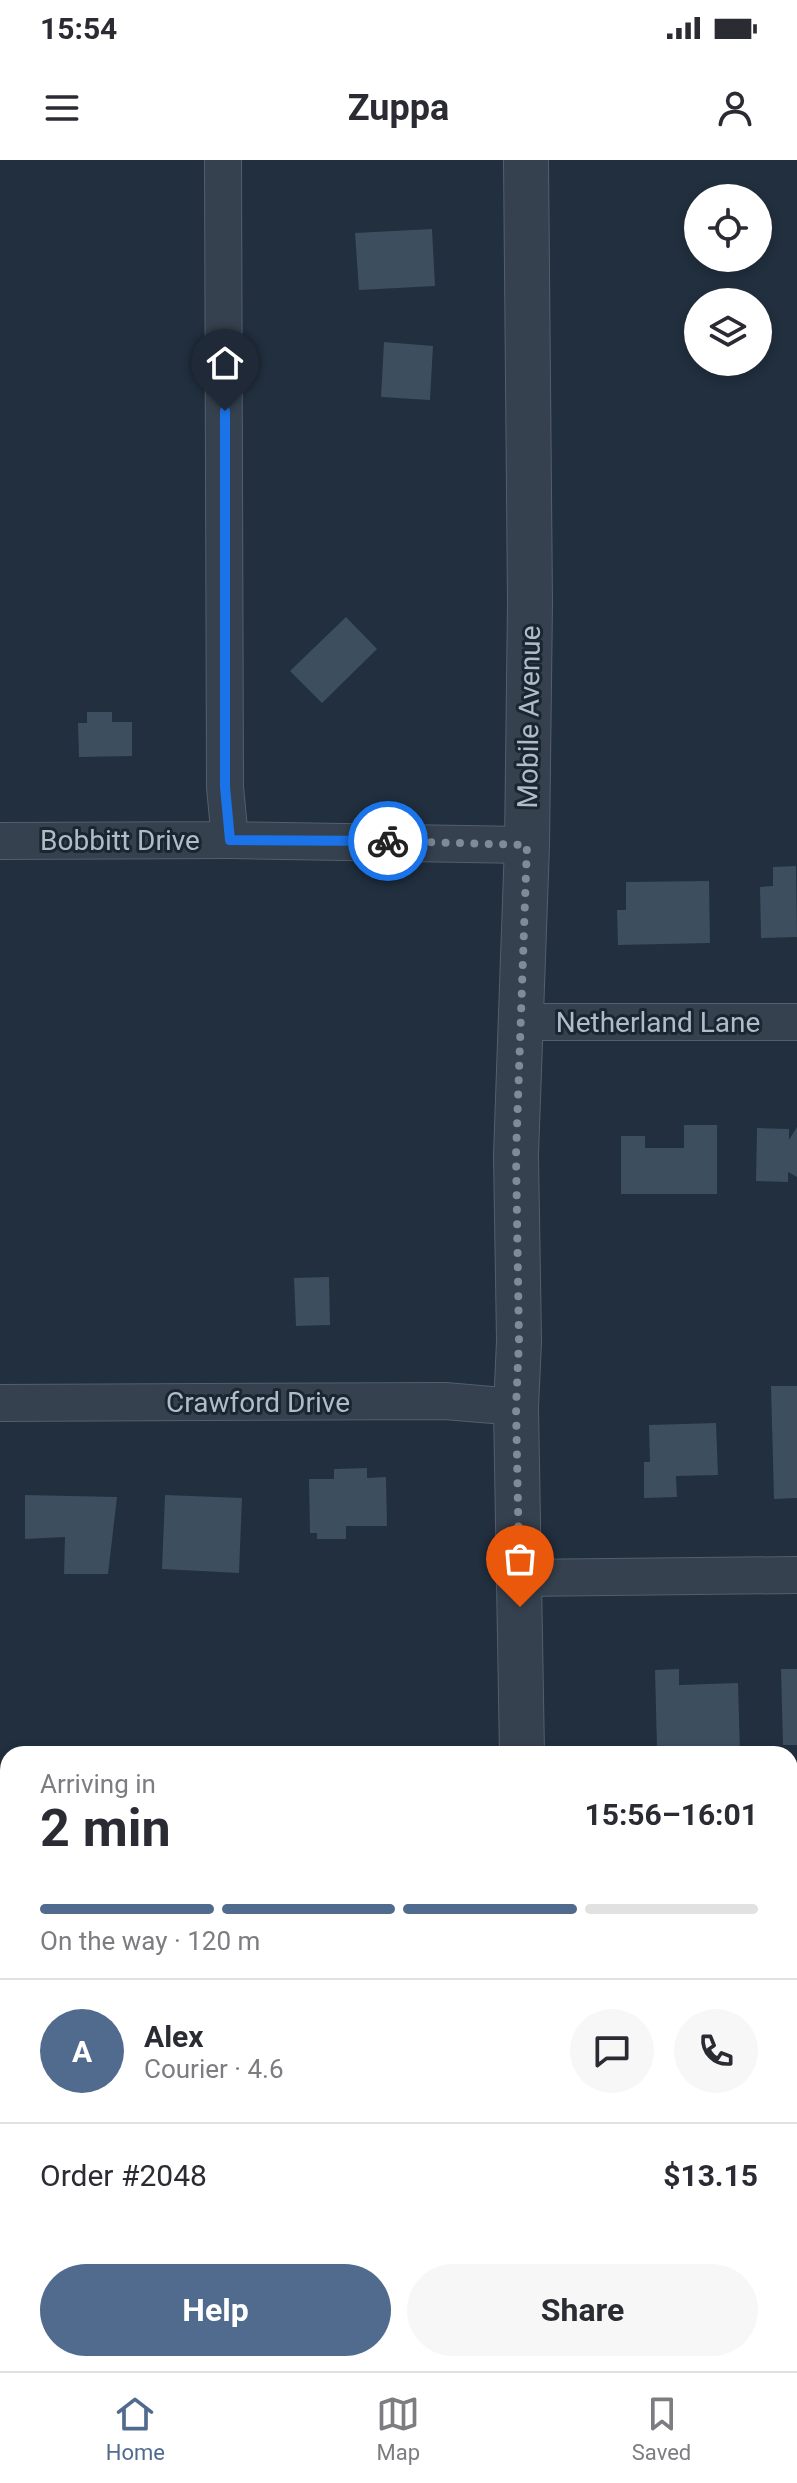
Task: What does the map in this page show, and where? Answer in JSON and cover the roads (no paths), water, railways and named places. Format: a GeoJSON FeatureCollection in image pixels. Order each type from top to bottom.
{"type":"FeatureCollection","features":[{"type":"Feature","properties":{"kind":"street"},"geometry":{"type":"LineString","coordinates":[[223,160],[225,787],[230,840]]}},
{"type":"Feature","properties":{"kind":"street","name":"Mobile Avenue"},"geometry":{"type":"LineString","coordinates":[[522,1746],[516,1407],[519,1341],[516,1155],[527,845],[530,603],[526,160]]}},
{"type":"Feature","properties":{"kind":"street","name":"Bobbitt Drive"},"geometry":{"type":"LineString","coordinates":[[0,841],[230,840],[527,845]]}},
{"type":"Feature","properties":{"kind":"street","name":"Netherland Lane"},"geometry":{"type":"LineString","coordinates":[[520,1022],[797,1022]]}},
{"type":"Feature","properties":{"kind":"street","name":"Crawford Drive"},"geometry":{"type":"LineString","coordinates":[[0,1403],[445,1401],[516,1407]]}},
{"type":"Feature","properties":{"kind":"street"},"geometry":{"type":"LineString","coordinates":[[519,1578],[797,1575]]}}]}
